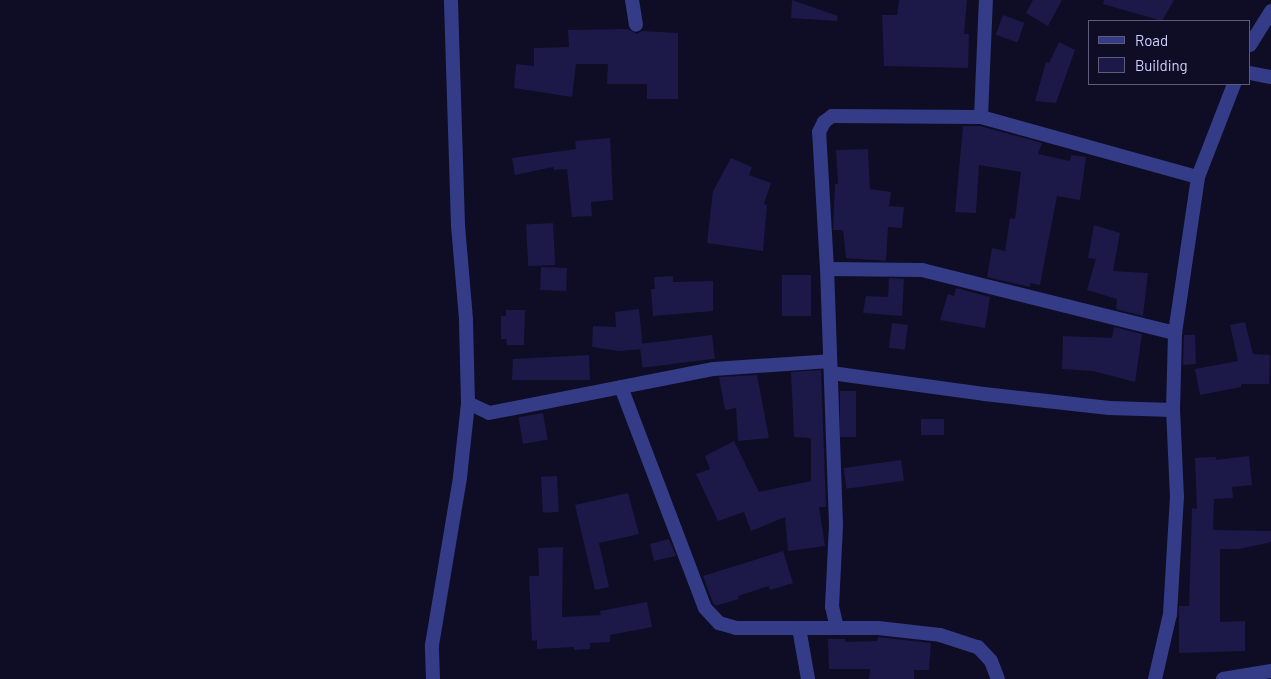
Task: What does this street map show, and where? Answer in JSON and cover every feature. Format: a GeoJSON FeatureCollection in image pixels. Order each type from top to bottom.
{"type":"FeatureCollection","features":[{"type":"Feature","properties":{"kind":"street"},"geometry":{"type":"LineString","coordinates":[[433,679],[432,645],[460,477],[468,403],[466,319],[458,225],[451,0]]}},
{"type":"Feature","properties":{"kind":"street"},"geometry":{"type":"LineString","coordinates":[[632,0],[636,25]]}},
{"type":"Feature","properties":{"kind":"street"},"geometry":{"type":"LineString","coordinates":[[981,117],[986,0]]}},
{"type":"Feature","properties":{"kind":"street"},"geometry":{"type":"LineString","coordinates":[[1251,43],[1271,12]]}},
{"type":"Feature","properties":{"kind":"street"},"geometry":{"type":"LineString","coordinates":[[1251,73],[1271,77]]}},
{"type":"Feature","properties":{"kind":"street"},"geometry":{"type":"LineString","coordinates":[[1155,679],[1170,614],[1177,497],[1172,410],[1175,333],[1198,177],[1234,85]]}},
{"type":"Feature","properties":{"kind":"street"},"geometry":{"type":"LineString","coordinates":[[837,628],[832,607],[836,525],[828,269],[819,132],[824,122],[832,116],[981,117],[1198,177]]}},
{"type":"Feature","properties":{"kind":"street"},"geometry":{"type":"LineString","coordinates":[[828,269],[922,270],[1175,333]]}},
{"type":"Feature","properties":{"kind":"street"},"geometry":{"type":"LineString","coordinates":[[468,403],[489,412],[714,368],[831,367],[984,394],[1109,408],[1172,410]]}},
{"type":"Feature","properties":{"kind":"street"},"geometry":{"type":"LineString","coordinates":[[621,387],[705,608],[719,624],[736,628],[910,630],[978,647],[991,661],[998,679]]}},
{"type":"Feature","properties":{"kind":"street"},"geometry":{"type":"LineString","coordinates":[[799,628],[808,679]]}},
{"type":"Feature","properties":{"kind":"street"},"geometry":{"type":"LineString","coordinates":[[1223,679],[1271,671]]}},
{"type":"Feature","properties":{"kind":"building"},"geometry":{"type":"Polygon","coordinates":[[[792,0],[838,16],[837,21],[791,18],[792,0]]]}},
{"type":"Feature","properties":{"kind":"building"},"geometry":{"type":"Polygon","coordinates":[[[899,0],[967,0],[964,34],[969,34],[968,68],[884,66],[882,15],[897,15],[899,0]]]}},
{"type":"Feature","properties":{"kind":"building"},"geometry":{"type":"Polygon","coordinates":[[[1033,0],[1062,0],[1048,26],[1026,13],[1033,0]]]}},
{"type":"Feature","properties":{"kind":"building"},"geometry":{"type":"Polygon","coordinates":[[[1104,0],[1174,0],[1163,20],[1103,4],[1104,0]]]}},
{"type":"Feature","properties":{"kind":"building"},"geometry":{"type":"Polygon","coordinates":[[[1003,15],[1025,23],[1017,43],[996,35],[1003,15]]]}},
{"type":"Feature","properties":{"kind":"building"},"geometry":{"type":"Polygon","coordinates":[[[628,29],[637,34],[642,31],[678,33],[678,99],[647,99],[647,84],[607,84],[608,64],[576,64],[572,97],[514,88],[516,64],[534,66],[534,48],[569,47],[568,30],[628,29]]]}},
{"type":"Feature","properties":{"kind":"building"},"geometry":{"type":"Polygon","coordinates":[[[1059,42],[1075,50],[1056,103],[1035,101],[1046,62],[1049,63],[1059,42]]]}},
{"type":"Feature","properties":{"kind":"building"},"geometry":{"type":"Polygon","coordinates":[[[963,126],[980,126],[1042,143],[1038,154],[1070,161],[1071,155],[1086,157],[1080,200],[1057,196],[1040,285],[1030,283],[1030,287],[987,277],[992,248],[1005,251],[1010,218],[1015,219],[1021,172],[979,165],[976,213],[955,212],[963,126]]]}},
{"type":"Feature","properties":{"kind":"building"},"geometry":{"type":"Polygon","coordinates":[[[610,138],[613,200],[591,202],[592,216],[572,217],[567,169],[554,170],[553,167],[515,175],[512,158],[576,149],[575,141],[610,138]]]}},
{"type":"Feature","properties":{"kind":"building"},"geometry":{"type":"Polygon","coordinates":[[[868,149],[870,189],[891,192],[889,206],[904,207],[902,228],[888,227],[886,261],[846,258],[843,230],[833,230],[835,184],[838,184],[836,150],[868,149]]]}},
{"type":"Feature","properties":{"kind":"building"},"geometry":{"type":"Polygon","coordinates":[[[731,158],[752,167],[749,175],[771,183],[764,204],[767,205],[763,251],[707,243],[713,191],[731,158]]]}},
{"type":"Feature","properties":{"kind":"building"},"geometry":{"type":"Polygon","coordinates":[[[553,223],[555,265],[528,266],[526,224],[553,223]]]}},
{"type":"Feature","properties":{"kind":"building"},"geometry":{"type":"Polygon","coordinates":[[[1094,225],[1120,233],[1113,271],[1148,273],[1143,316],[1116,309],[1117,299],[1087,290],[1096,259],[1088,258],[1094,225]]]}},
{"type":"Feature","properties":{"kind":"building"},"geometry":{"type":"Polygon","coordinates":[[[541,267],[567,268],[566,291],[540,290],[541,267]]]}},
{"type":"Feature","properties":{"kind":"building"},"geometry":{"type":"Polygon","coordinates":[[[782,275],[811,275],[811,316],[782,316],[782,275]]]}},
{"type":"Feature","properties":{"kind":"building"},"geometry":{"type":"Polygon","coordinates":[[[673,276],[673,282],[713,281],[713,311],[653,316],[651,289],[655,289],[654,277],[673,276]]]}},
{"type":"Feature","properties":{"kind":"building"},"geometry":{"type":"Polygon","coordinates":[[[889,278],[904,279],[902,316],[863,313],[866,296],[888,297],[889,278]]]}},
{"type":"Feature","properties":{"kind":"building"},"geometry":{"type":"Polygon","coordinates":[[[956,288],[990,297],[985,328],[940,320],[948,294],[954,296],[956,288]]]}},
{"type":"Feature","properties":{"kind":"building"},"geometry":{"type":"Polygon","coordinates":[[[639,309],[643,349],[619,351],[592,347],[593,326],[616,327],[615,312],[639,309]]]}},
{"type":"Feature","properties":{"kind":"building"},"geometry":{"type":"Polygon","coordinates":[[[506,310],[525,310],[524,345],[507,345],[506,339],[501,339],[501,316],[506,316],[506,310]]]}},
{"type":"Feature","properties":{"kind":"building"},"geometry":{"type":"Polygon","coordinates":[[[1245,322],[1253,354],[1270,355],[1269,384],[1241,384],[1241,387],[1200,395],[1195,369],[1238,361],[1230,325],[1245,322]]]}},
{"type":"Feature","properties":{"kind":"building"},"geometry":{"type":"Polygon","coordinates":[[[892,323],[908,325],[905,350],[889,348],[892,323]]]}},
{"type":"Feature","properties":{"kind":"building"},"geometry":{"type":"Polygon","coordinates":[[[1114,327],[1142,334],[1135,382],[1093,371],[1062,369],[1063,336],[1112,338],[1114,327]]]}},
{"type":"Feature","properties":{"kind":"building"},"geometry":{"type":"Polygon","coordinates":[[[712,335],[715,359],[642,368],[640,344],[712,335]]]}},
{"type":"Feature","properties":{"kind":"building"},"geometry":{"type":"Polygon","coordinates":[[[1184,335],[1195,335],[1196,364],[1183,365],[1184,335]]]}},
{"type":"Feature","properties":{"kind":"building"},"geometry":{"type":"Polygon","coordinates":[[[589,355],[590,380],[512,380],[513,359],[589,355]]]}},
{"type":"Feature","properties":{"kind":"building"},"geometry":{"type":"Polygon","coordinates":[[[821,370],[826,507],[819,507],[825,546],[788,551],[785,517],[751,531],[744,512],[718,521],[696,474],[710,469],[705,456],[734,441],[759,492],[811,481],[811,438],[794,437],[791,372],[821,370]]]}},
{"type":"Feature","properties":{"kind":"building"},"geometry":{"type":"Polygon","coordinates":[[[757,375],[769,438],[738,441],[736,408],[725,410],[719,377],[757,375]]]}},
{"type":"Feature","properties":{"kind":"building"},"geometry":{"type":"Polygon","coordinates":[[[840,391],[856,391],[856,437],[840,437],[840,391]]]}},
{"type":"Feature","properties":{"kind":"building"},"geometry":{"type":"Polygon","coordinates":[[[543,413],[548,440],[523,444],[518,417],[543,413]]]}},
{"type":"Feature","properties":{"kind":"building"},"geometry":{"type":"Polygon","coordinates":[[[921,419],[944,419],[944,435],[921,435],[921,419]]]}},
{"type":"Feature","properties":{"kind":"building"},"geometry":{"type":"Polygon","coordinates":[[[1249,456],[1252,485],[1232,487],[1233,498],[1214,499],[1213,530],[1271,531],[1271,542],[1239,549],[1220,549],[1220,622],[1245,621],[1245,651],[1179,653],[1179,606],[1189,606],[1192,508],[1197,509],[1195,458],[1216,457],[1216,460],[1249,456]]]}},
{"type":"Feature","properties":{"kind":"building"},"geometry":{"type":"Polygon","coordinates":[[[901,460],[904,481],[846,489],[844,468],[901,460]]]}},
{"type":"Feature","properties":{"kind":"building"},"geometry":{"type":"Polygon","coordinates":[[[557,476],[559,512],[543,513],[541,477],[557,476]]]}},
{"type":"Feature","properties":{"kind":"building"},"geometry":{"type":"Polygon","coordinates":[[[628,493],[639,534],[599,543],[609,587],[595,590],[575,505],[628,493]]]}},
{"type":"Feature","properties":{"kind":"building"},"geometry":{"type":"Polygon","coordinates":[[[669,539],[676,556],[654,561],[650,544],[669,539]]]}},
{"type":"Feature","properties":{"kind":"building"},"geometry":{"type":"Polygon","coordinates":[[[563,547],[562,617],[601,615],[600,611],[647,602],[652,627],[610,635],[610,642],[590,643],[590,649],[574,650],[574,647],[537,649],[537,640],[532,641],[529,576],[539,576],[538,548],[563,547]]]}},
{"type":"Feature","properties":{"kind":"building"},"geometry":{"type":"Polygon","coordinates":[[[783,551],[793,583],[770,590],[769,586],[738,596],[739,599],[715,606],[703,576],[783,551]]]}},
{"type":"Feature","properties":{"kind":"building"},"geometry":{"type":"Polygon","coordinates":[[[878,637],[931,643],[929,670],[914,670],[914,679],[869,679],[870,669],[829,669],[828,639],[845,639],[845,642],[877,641],[878,637]]]}}]}
